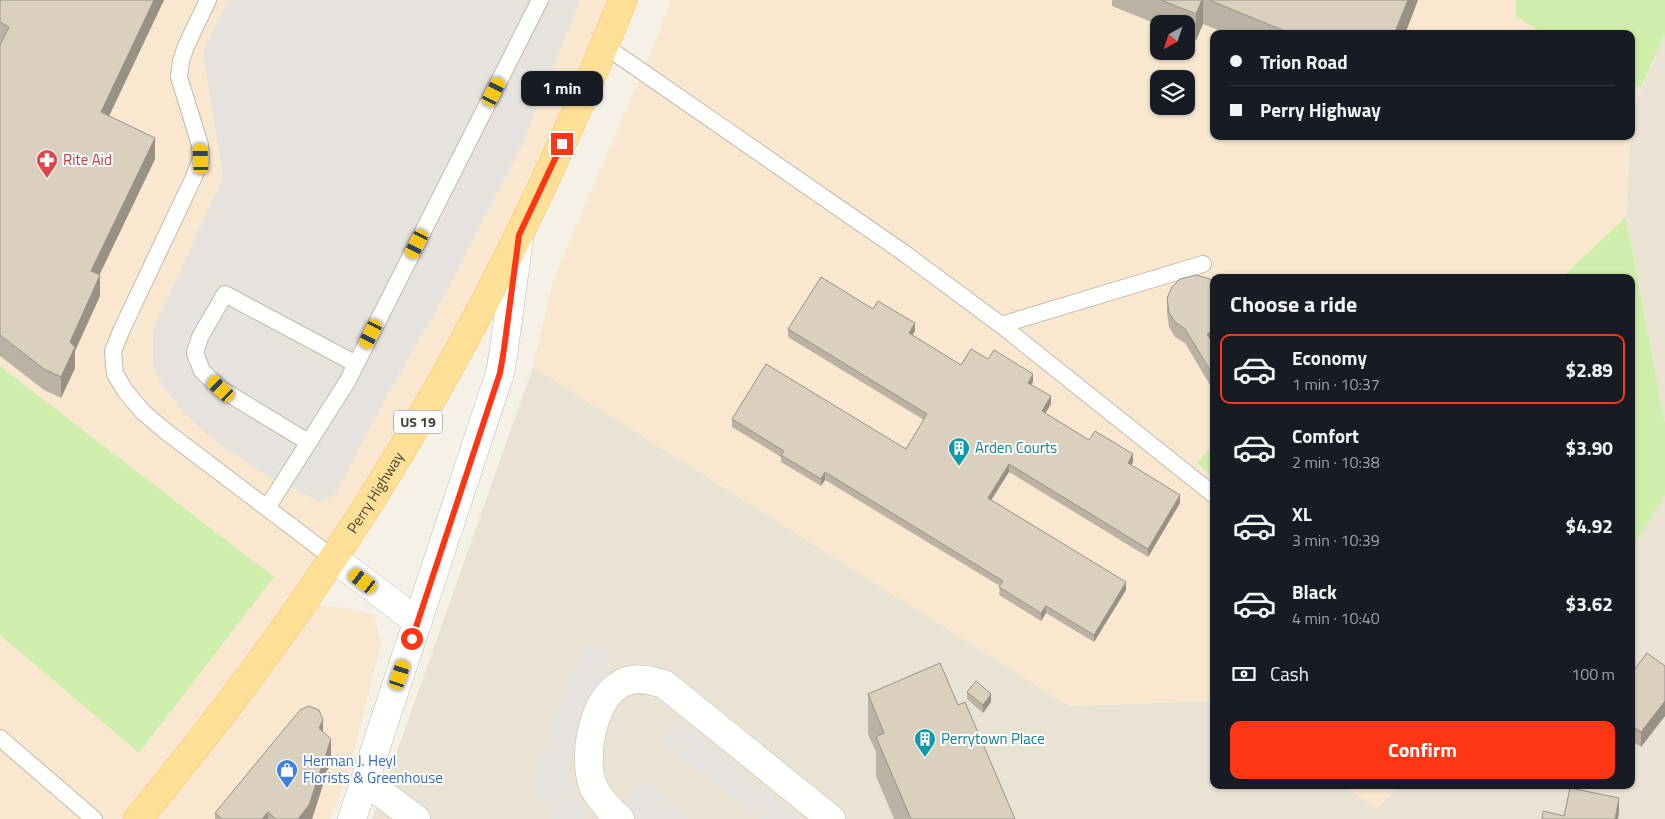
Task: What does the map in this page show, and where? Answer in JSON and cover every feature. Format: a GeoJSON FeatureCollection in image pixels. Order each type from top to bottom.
{"type":"FeatureCollection","features":[{"type":"Feature","properties":{"kind":"main road","name":"Perry Highway"},"geometry":{"type":"LineString","coordinates":[[138,819],[239,692],[305,601],[403,448],[483,307],[519,235],[562,144],[623,0]]}},
{"type":"Feature","properties":{"kind":"street"},"geometry":{"type":"LineString","coordinates":[[352,819],[500,373],[519,235]]}},
{"type":"Feature","properties":{"kind":"street"},"geometry":{"type":"LineString","coordinates":[[333,558],[418,622]]}},
{"type":"Feature","properties":{"kind":"street"},"geometry":{"type":"LineString","coordinates":[[620,819],[609,810],[592,784],[588,757],[592,732],[600,706],[610,692],[626,682],[644,679],[664,684],[831,819]]}},
{"type":"Feature","properties":{"kind":"street"},"geometry":{"type":"LineString","coordinates":[[366,780],[416,819]]}},
{"type":"Feature","properties":{"kind":"lane"},"geometry":{"type":"LineString","coordinates":[[208,0],[186,46],[181,62],[180,77],[200,145],[201,159],[183,202],[113,351],[115,374],[126,392],[143,412],[164,430],[333,558]]}},
{"type":"Feature","properties":{"kind":"lane"},"geometry":{"type":"LineString","coordinates":[[267,508],[347,382],[540,0]]}},
{"type":"Feature","properties":{"kind":"lane"},"geometry":{"type":"LineString","coordinates":[[605,46],[904,253],[1001,326],[1210,492]]}},
{"type":"Feature","properties":{"kind":"lane"},"geometry":{"type":"LineString","coordinates":[[1001,326],[1203,264]]}},
{"type":"Feature","properties":{"kind":"lane"},"geometry":{"type":"LineString","coordinates":[[308,442],[221,389],[202,371],[195,353],[200,337],[225,294],[356,364]]}},
{"type":"Feature","properties":{"kind":"lane"},"geometry":{"type":"LineString","coordinates":[[0,738],[94,819]]}},
{"type":"Feature","properties":{"kind":"shaded area"},"geometry":{"type":"Polygon","coordinates":[[[0,0],[623,0],[562,144],[305,601],[374,614],[381,645],[347,779],[330,819],[0,819],[0,635],[139,753],[274,577],[0,366],[0,0]]]}},
{"type":"Feature","properties":{"kind":"shaded area"},"geometry":{"type":"Polygon","coordinates":[[[228,0],[580,0],[523,142],[448,289],[389,392],[334,496],[318,501],[264,474],[210,437],[183,411],[163,386],[153,365],[153,330],[223,178],[203,51],[228,0]]]}},
{"type":"Feature","properties":{"kind":"shaded area"},"geometry":{"type":"Polygon","coordinates":[[[671,0],[1516,0],[1516,17],[1538,30],[1210,30],[1210,140],[1629,140],[1626,217],[1565,274],[1210,274],[1210,448],[1197,463],[1210,475],[1210,701],[1069,706],[533,367],[553,280],[655,43],[671,0]]]}},
{"type":"Feature","properties":{"kind":"shaded area"},"geometry":{"type":"Polygon","coordinates":[[[1665,34],[1665,423],[1626,217],[1630,140],[1635,140],[1635,104],[1665,34]]]}},
{"type":"Feature","properties":{"kind":"shaded area"},"geometry":{"type":"Polygon","coordinates":[[[1635,85],[1641,88],[1635,103],[1635,85]]]}},
{"type":"Feature","properties":{"kind":"shaded area"},"geometry":{"type":"Polygon","coordinates":[[[533,367],[1069,706],[1210,701],[1210,789],[1348,789],[1376,809],[1396,789],[1635,789],[1635,544],[1665,495],[1665,819],[372,819],[533,367]]]}},
{"type":"Feature","properties":{"kind":"shaded area"},"geometry":{"type":"Polygon","coordinates":[[[588,643],[611,655],[567,774],[582,814],[588,819],[553,819],[535,791],[541,758],[569,678],[588,643]]]}},
{"type":"Feature","properties":{"kind":"shaded area"},"geometry":{"type":"Polygon","coordinates":[[[678,721],[802,819],[759,819],[662,741],[678,721]]]}},
{"type":"Feature","properties":{"kind":"shaded area"},"geometry":{"type":"Polygon","coordinates":[[[644,781],[690,819],[613,819],[644,781]]]}},
{"type":"Feature","properties":{"kind":"shaded area"},"geometry":{"type":"Polygon","coordinates":[[[1348,789],[1396,789],[1376,809],[1348,789]]]}},
{"type":"Feature","properties":{"kind":"green space"},"geometry":{"type":"Polygon","coordinates":[[[1516,0],[1665,0],[1665,34],[1641,88],[1635,85],[1635,30],[1538,30],[1516,17],[1516,0]]]}},
{"type":"Feature","properties":{"kind":"green space"},"geometry":{"type":"Polygon","coordinates":[[[1626,217],[1665,423],[1665,495],[1635,544],[1635,274],[1565,274],[1626,217]]]}},
{"type":"Feature","properties":{"kind":"green space"},"geometry":{"type":"Polygon","coordinates":[[[0,366],[274,577],[139,753],[0,635],[0,366]]]}},
{"type":"Feature","properties":{"kind":"green space"},"geometry":{"type":"Polygon","coordinates":[[[1210,448],[1210,475],[1197,463],[1210,448]]]}},
{"type":"Feature","properties":{"kind":"building"},"geometry":{"type":"Polygon","coordinates":[[[0,0],[154,0],[101,112],[155,138],[91,271],[100,275],[70,342],[75,347],[61,377],[44,369],[0,335],[0,45],[9,27],[0,22],[0,0]]]}},
{"type":"Feature","properties":{"kind":"building"},"geometry":{"type":"Polygon","coordinates":[[[1161,0],[1202,0],[1196,14],[1161,0]]]}},
{"type":"Feature","properties":{"kind":"building"},"geometry":{"type":"Polygon","coordinates":[[[1209,0],[1408,0],[1396,30],[1282,30],[1209,0]]]}},
{"type":"Feature","properties":{"kind":"building"},"geometry":{"type":"Polygon","coordinates":[[[1196,275],[1210,279],[1210,332],[1207,334],[1210,339],[1210,370],[1185,329],[1175,322],[1169,313],[1167,298],[1172,287],[1180,279],[1196,275]]]}},
{"type":"Feature","properties":{"kind":"building","name":"Arden Courts"},"geometry":{"type":"Polygon","coordinates":[[[821,277],[873,309],[878,301],[915,323],[909,333],[961,365],[971,349],[988,359],[994,350],[1033,374],[1028,383],[1051,396],[1042,411],[1089,440],[1095,431],[1133,454],[1128,463],[1180,495],[1148,549],[1009,464],[988,498],[1126,582],[1094,635],[1046,606],[1041,613],[999,587],[1003,581],[825,472],[821,479],[781,455],[784,451],[732,419],[766,364],[906,449],[927,414],[788,329],[821,277]]]}},
{"type":"Feature","properties":{"kind":"building"},"geometry":{"type":"Polygon","coordinates":[[[1647,653],[1665,666],[1665,701],[1641,732],[1635,728],[1635,669],[1647,653]]]}},
{"type":"Feature","properties":{"kind":"building","name":"Perrytown Place"},"geometry":{"type":"Polygon","coordinates":[[[940,663],[958,705],[965,702],[1015,819],[911,819],[876,737],[884,733],[868,694],[940,663]]]}},
{"type":"Feature","properties":{"kind":"building"},"geometry":{"type":"Polygon","coordinates":[[[976,681],[991,694],[983,705],[967,692],[976,681]]]}},
{"type":"Feature","properties":{"kind":"building","name":"Herman J. Heyl Florists & Greenhouse"},"geometry":{"type":"Polygon","coordinates":[[[309,706],[319,710],[323,720],[319,728],[331,739],[309,805],[298,819],[276,819],[268,812],[262,819],[222,819],[215,813],[300,710],[309,706]]]}},
{"type":"Feature","properties":{"kind":"building"},"geometry":{"type":"Polygon","coordinates":[[[1570,789],[1619,798],[1615,819],[1542,819],[1543,811],[1564,816],[1570,789]]]}},
{"type":"Feature","properties":{"kind":"place","name":"Rite Aid"},"geometry":{"type":"Point","coordinates":[47,179]}},
{"type":"Feature","properties":{"kind":"place","name":"Arden Courts"},"geometry":{"type":"Point","coordinates":[959,467]}},
{"type":"Feature","properties":{"kind":"place","name":"Perrytown Place"},"geometry":{"type":"Point","coordinates":[925,758]}},
{"type":"Feature","properties":{"kind":"place","name":"Herman J. Heyl Florists & Greenhouse"},"geometry":{"type":"Point","coordinates":[287,789]}},
{"type":"Feature","properties":{"kind":"route"},"geometry":{"type":"LineString","coordinates":[[412,639],[500,373],[519,235],[562,144]]}}]}
